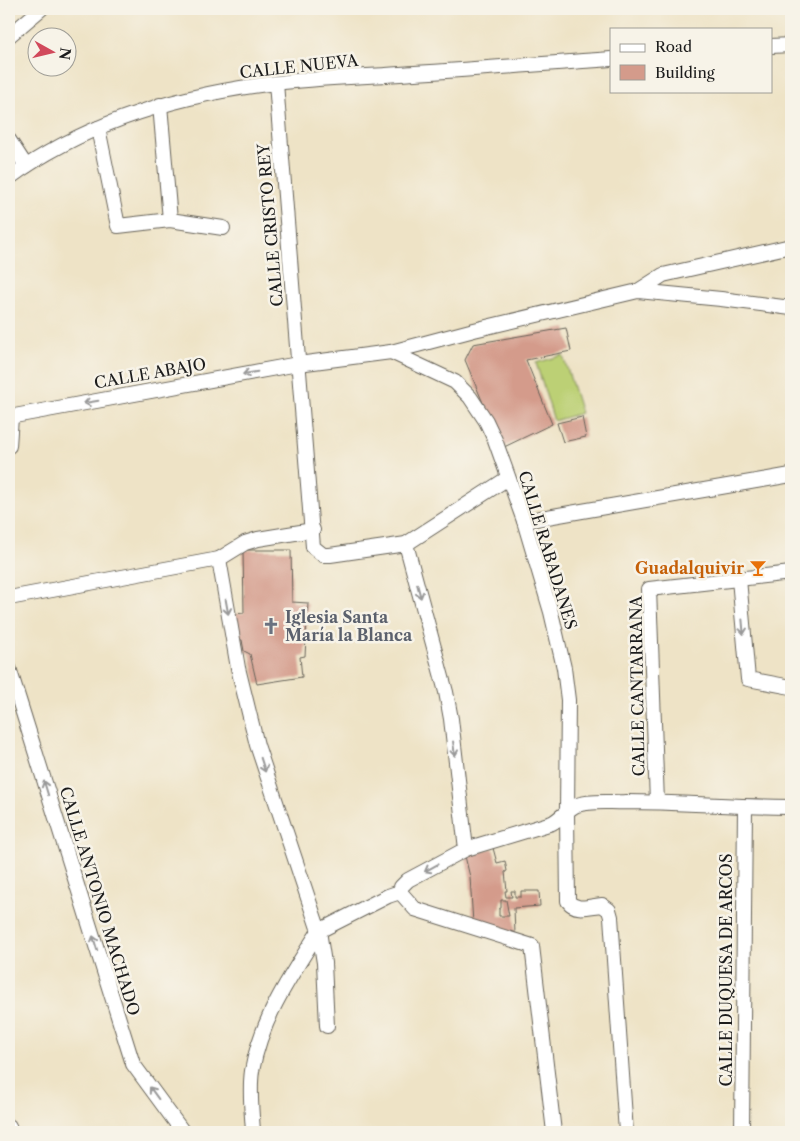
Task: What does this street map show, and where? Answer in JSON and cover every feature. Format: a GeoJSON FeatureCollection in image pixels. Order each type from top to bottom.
{"type":"FeatureCollection","features":[{"type":"Feature","properties":{"kind":"street"},"geometry":{"type":"LineString","coordinates":[[9,36],[41,9]]}},
{"type":"Feature","properties":{"kind":"street"},"geometry":{"type":"LineString","coordinates":[[772,46],[791,45]]}},
{"type":"Feature","properties":{"kind":"street","name":"CALLE NUEVA"},"geometry":{"type":"LineString","coordinates":[[9,178],[58,146],[98,128],[160,105],[195,96],[276,83],[610,59]]}},
{"type":"Feature","properties":{"kind":"street","name":"CALLE CRISTO REY"},"geometry":{"type":"LineString","coordinates":[[276,83],[313,547],[323,555],[330,555],[406,544]]}},
{"type":"Feature","properties":{"kind":"street"},"geometry":{"type":"LineString","coordinates":[[160,105],[170,220]]}},
{"type":"Feature","properties":{"kind":"street"},"geometry":{"type":"LineString","coordinates":[[98,128],[118,226],[170,220],[223,228]]}},
{"type":"Feature","properties":{"kind":"street"},"geometry":{"type":"LineString","coordinates":[[9,140],[26,166]]}},
{"type":"Feature","properties":{"kind":"street"},"geometry":{"type":"LineString","coordinates":[[638,291],[663,275],[791,246]]}},
{"type":"Feature","properties":{"kind":"street"},"geometry":{"type":"LineString","coordinates":[[638,291],[791,308]]}},
{"type":"Feature","properties":{"kind":"street","name":"CALLE ABAJO"},"geometry":{"type":"LineString","coordinates":[[10,417],[298,364],[391,352],[638,291]]}},
{"type":"Feature","properties":{"kind":"street","name":"CALLE RABADANES"},"geometry":{"type":"LineString","coordinates":[[391,352],[455,382],[464,390],[486,421],[495,440],[524,520],[551,612],[565,677],[569,719],[568,901],[573,907],[577,908],[602,905],[609,910],[611,917],[626,1132]]}},
{"type":"Feature","properties":{"kind":"street"},"geometry":{"type":"LineString","coordinates":[[9,446],[10,417]]}},
{"type":"Feature","properties":{"kind":"street"},"geometry":{"type":"LineString","coordinates":[[524,520],[791,475]]}},
{"type":"Feature","properties":{"kind":"street"},"geometry":{"type":"LineString","coordinates":[[466,849],[446,692],[406,544],[508,478]]}},
{"type":"Feature","properties":{"kind":"street"},"geometry":{"type":"LineString","coordinates":[[9,598],[219,559],[245,543],[313,530]]}},
{"type":"Feature","properties":{"kind":"street"},"geometry":{"type":"LineString","coordinates":[[219,559],[238,668],[257,745],[319,931],[324,963],[327,1026]]}},
{"type":"Feature","properties":{"kind":"street","name":"CALLE CANTARRANA"},"geometry":{"type":"LineString","coordinates":[[657,802],[649,589],[791,573]]}},
{"type":"Feature","properties":{"kind":"street"},"geometry":{"type":"LineString","coordinates":[[739,579],[748,679],[791,687]]}},
{"type":"Feature","properties":{"kind":"street","name":"CALLE ANTONIO MACHADO"},"geometry":{"type":"LineString","coordinates":[[9,668],[133,1064],[183,1132]]}},
{"type":"Feature","properties":{"kind":"street"},"geometry":{"type":"LineString","coordinates":[[253,1132],[252,1072],[266,1025],[277,998],[319,931],[388,896],[400,892],[408,880],[466,849],[552,823],[580,804],[657,802],[791,808]]}},
{"type":"Feature","properties":{"kind":"street","name":"CALLE DUQUESA DE ARCOS"},"geometry":{"type":"LineString","coordinates":[[742,1132],[745,807]]}},
{"type":"Feature","properties":{"kind":"street"},"geometry":{"type":"LineString","coordinates":[[400,892],[415,909],[532,946],[554,1132]]}},
{"type":"Feature","properties":{"kind":"street"},"geometry":{"type":"LineString","coordinates":[[9,1126],[11,1132]]}},
{"type":"Feature","properties":{"kind":"green space"},"geometry":{"type":"Polygon","coordinates":[[[563,355],[581,413],[554,421],[536,363],[563,355]]]}},
{"type":"Feature","properties":{"kind":"building"},"geometry":{"type":"Polygon","coordinates":[[[566,328],[571,351],[526,360],[552,424],[502,448],[465,360],[473,344],[566,328]]]}},
{"type":"Feature","properties":{"kind":"building"},"geometry":{"type":"Polygon","coordinates":[[[582,417],[586,437],[563,442],[557,423],[582,417]]]}},
{"type":"Feature","properties":{"kind":"building","name":"Iglesia Santa María la Blanca"},"geometry":{"type":"Polygon","coordinates":[[[243,550],[291,550],[292,602],[308,603],[305,656],[300,657],[302,677],[257,684],[250,654],[244,651],[242,640],[236,639],[235,614],[244,613],[243,550]]]}},
{"type":"Feature","properties":{"kind":"building"},"geometry":{"type":"Polygon","coordinates":[[[493,848],[497,863],[505,861],[507,871],[505,872],[506,897],[512,897],[511,891],[515,891],[515,897],[521,897],[521,891],[539,891],[540,906],[514,908],[515,934],[473,923],[470,877],[465,856],[493,848]],[[501,900],[499,916],[509,916],[506,900],[501,900]]]}},
{"type":"Feature","properties":{"kind":"place","name":"Guadalquivir"},"geometry":{"type":"Point","coordinates":[758,568]}},
{"type":"Feature","properties":{"kind":"place","name":"Iglesia Santa María la Blanca"},"geometry":{"type":"Point","coordinates":[271,626]}}]}
